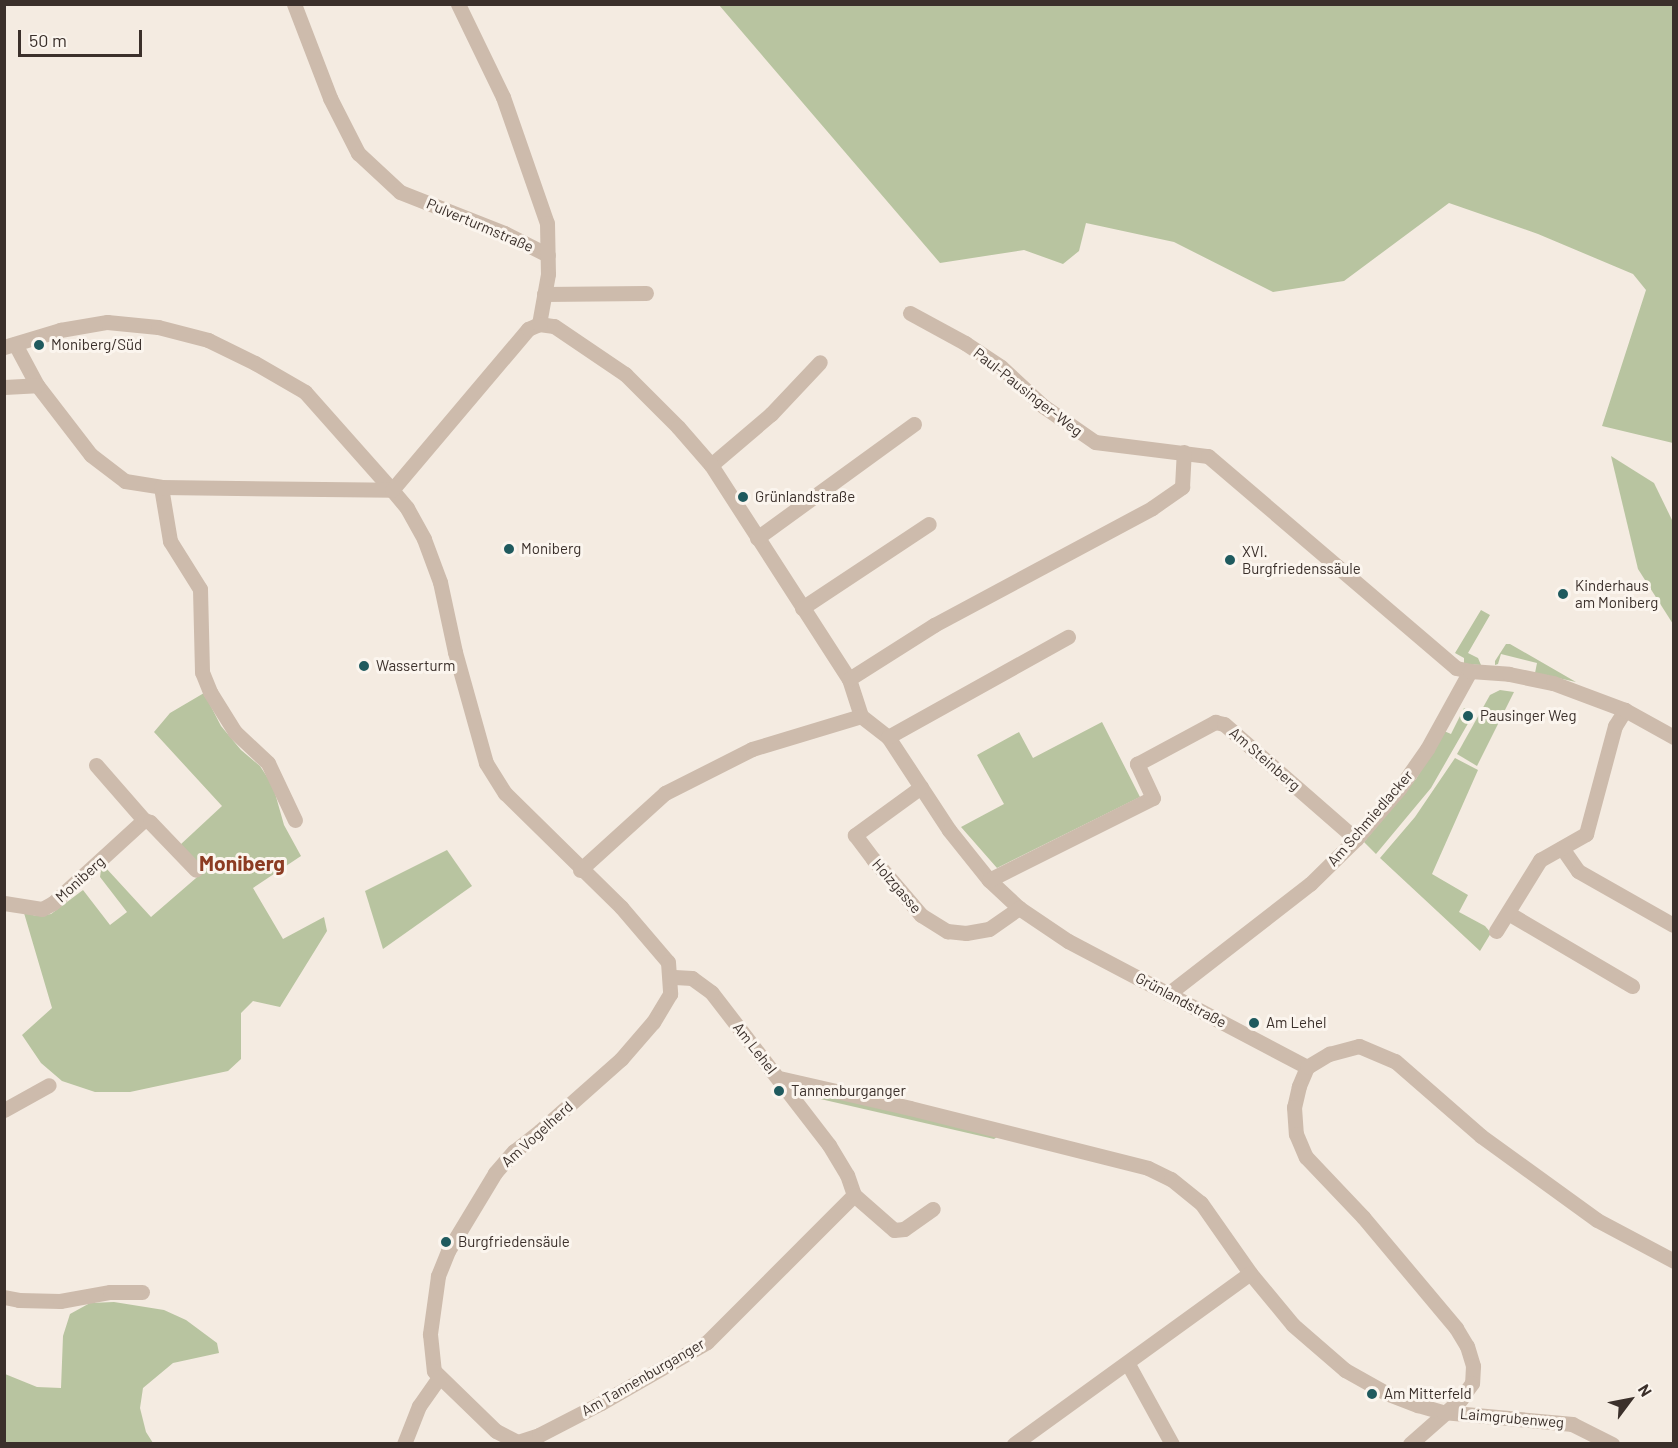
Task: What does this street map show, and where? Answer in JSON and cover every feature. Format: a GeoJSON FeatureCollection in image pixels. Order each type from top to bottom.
{"type":"FeatureCollection","features":[{"type":"Feature","properties":{"kind":"street","name":"Pulverturmstraße"},"geometry":{"type":"LineString","coordinates":[[294,4],[330,98],[358,153],[400,192],[504,233],[548,255],[547,223],[528,164],[495,79],[458,4]]}},
{"type":"Feature","properties":{"kind":"street"},"geometry":{"type":"LineString","coordinates":[[539,324],[548,274],[548,255]]}},
{"type":"Feature","properties":{"kind":"street"},"geometry":{"type":"LineString","coordinates":[[544,294],[646,293]]}},
{"type":"Feature","properties":{"kind":"street","name":"Paul-Pausinger-Weg"},"geometry":{"type":"LineString","coordinates":[[910,313],[965,343],[1001,367],[1043,406],[1095,442],[1208,456],[1456,668],[1470,671]]}},
{"type":"Feature","properties":{"kind":"street"},"geometry":{"type":"LineString","coordinates":[[392,490],[161,487],[125,481],[91,455],[10,345],[60,330],[107,322],[158,327],[208,340],[255,363],[305,393],[392,490],[407,508],[424,539],[440,582],[455,652],[486,763],[506,793],[580,870],[621,907],[656,946],[668,962],[670,976]]}},
{"type":"Feature","properties":{"kind":"street"},"geometry":{"type":"LineString","coordinates":[[392,490],[528,329],[539,324],[554,326],[625,374],[678,427],[711,465],[849,679],[861,716],[752,749],[665,793],[580,870]]}},
{"type":"Feature","properties":{"kind":"street"},"geometry":{"type":"LineString","coordinates":[[711,465],[771,414],[820,362]]}},
{"type":"Feature","properties":{"kind":"street"},"geometry":{"type":"LineString","coordinates":[[4,387],[38,385]]}},
{"type":"Feature","properties":{"kind":"street"},"geometry":{"type":"LineString","coordinates":[[757,538],[914,424]]}},
{"type":"Feature","properties":{"kind":"street"},"geometry":{"type":"LineString","coordinates":[[849,679],[934,625],[1152,508],[1182,487],[1184,452]]}},
{"type":"Feature","properties":{"kind":"street"},"geometry":{"type":"LineString","coordinates":[[161,487],[170,541],[187,564],[200,589],[202,672],[210,692],[234,732],[268,763],[295,820]]}},
{"type":"Feature","properties":{"kind":"street"},"geometry":{"type":"LineString","coordinates":[[802,609],[929,524]]}},
{"type":"Feature","properties":{"kind":"street"},"geometry":{"type":"LineString","coordinates":[[888,737],[1068,638]]}},
{"type":"Feature","properties":{"kind":"street"},"geometry":{"type":"LineString","coordinates":[[1470,671],[1509,674],[1552,683],[1625,710],[1674,736]]}},
{"type":"Feature","properties":{"kind":"street","name":"Am Schmiedlacker"},"geometry":{"type":"LineString","coordinates":[[1168,994],[1310,884],[1356,839],[1399,789],[1427,749],[1470,671]]}},
{"type":"Feature","properties":{"kind":"street"},"geometry":{"type":"LineString","coordinates":[[1496,931],[1540,860],[1586,834],[1615,726],[1625,710]]}},
{"type":"Feature","properties":{"kind":"street","name":"Grünlandstraße"},"geometry":{"type":"LineString","coordinates":[[861,716],[888,737],[949,830],[989,880],[1019,909],[1068,941],[1307,1067]]}},
{"type":"Feature","properties":{"kind":"street","name":"Am Steinberg"},"geometry":{"type":"LineString","coordinates":[[989,880],[1153,798],[1137,764],[1215,722],[1224,724],[1356,839]]}},
{"type":"Feature","properties":{"kind":"street"},"geometry":{"type":"LineString","coordinates":[[96,765],[144,820],[150,822],[196,870]]}},
{"type":"Feature","properties":{"kind":"street","name":"Holzgasse"},"geometry":{"type":"LineString","coordinates":[[921,787],[855,835],[873,859],[921,915],[947,932],[966,933],[990,929],[1019,909]]}},
{"type":"Feature","properties":{"kind":"street","name":"Moniberg"},"geometry":{"type":"LineString","coordinates":[[4,903],[42,909],[53,903],[144,820]]}},
{"type":"Feature","properties":{"kind":"street"},"geometry":{"type":"LineString","coordinates":[[1562,848],[1578,871],[1673,925]]}},
{"type":"Feature","properties":{"kind":"street"},"geometry":{"type":"LineString","coordinates":[[1508,913],[1632,986]]}},
{"type":"Feature","properties":{"kind":"street","name":"Am Lehel"},"geometry":{"type":"LineString","coordinates":[[670,976],[692,978],[711,992],[779,1078],[1148,1168],[1170,1179],[1201,1203],[1250,1273],[1293,1324],[1345,1370],[1386,1393],[1443,1412]]}},
{"type":"Feature","properties":{"kind":"street","name":"Am Vogelherd"},"geometry":{"type":"LineString","coordinates":[[439,1377],[434,1371],[430,1334],[438,1276],[448,1251],[480,1194],[514,1151],[540,1131],[627,1052],[653,1022],[670,994],[670,976]]}},
{"type":"Feature","properties":{"kind":"street"},"geometry":{"type":"LineString","coordinates":[[1410,1443],[1443,1412],[1461,1399],[1472,1383],[1473,1366],[1467,1346],[1456,1328],[1400,1261],[1306,1157],[1296,1134],[1294,1107],[1307,1067],[1329,1054],[1359,1046],[1395,1061],[1481,1136],[1597,1220],[1674,1261]]}},
{"type":"Feature","properties":{"kind":"street"},"geometry":{"type":"LineString","coordinates":[[779,1078],[830,1145],[847,1175],[854,1195],[894,1230],[904,1229],[933,1209]]}},
{"type":"Feature","properties":{"kind":"street"},"geometry":{"type":"LineString","coordinates":[[4,1110],[49,1085]]}},
{"type":"Feature","properties":{"kind":"street","name":"Am Tannenburganger"},"geometry":{"type":"LineString","coordinates":[[439,1377],[456,1390],[496,1431],[518,1442],[539,1435],[707,1342],[854,1195]]}},
{"type":"Feature","properties":{"kind":"street"},"geometry":{"type":"LineString","coordinates":[[1014,1443],[1128,1364],[1250,1273]]}},
{"type":"Feature","properties":{"kind":"street"},"geometry":{"type":"LineString","coordinates":[[4,1297],[60,1301],[110,1292],[142,1292]]}},
{"type":"Feature","properties":{"kind":"street"},"geometry":{"type":"LineString","coordinates":[[1128,1364],[1172,1443]]}},
{"type":"Feature","properties":{"kind":"street"},"geometry":{"type":"LineString","coordinates":[[404,1443],[419,1406],[439,1377]]}},
{"type":"Feature","properties":{"kind":"street","name":"Laimgrubenweg"},"geometry":{"type":"LineString","coordinates":[[1443,1412],[1572,1424],[1612,1443]]}},
{"type":"Feature","properties":{"kind":"green space"},"geometry":{"type":"Polygon","coordinates":[[[719,5],[1673,5],[1673,443],[1602,426],[1646,290],[1633,274],[1538,234],[1449,203],[1344,281],[1273,292],[1174,242],[1086,223],[1079,251],[1063,264],[1024,250],[940,263],[719,5]]]}},
{"type":"Feature","properties":{"kind":"green space"},"geometry":{"type":"Polygon","coordinates":[[[1611,456],[1654,483],[1673,522],[1673,624],[1638,569],[1611,456]]]}},
{"type":"Feature","properties":{"kind":"green space"},"geometry":{"type":"Polygon","coordinates":[[[1481,610],[1490,615],[1468,653],[1478,658],[1481,665],[1464,664],[1464,658],[1455,653],[1481,610]]]}},
{"type":"Feature","properties":{"kind":"green space"},"geometry":{"type":"Polygon","coordinates":[[[1506,644],[1510,644],[1576,682],[1535,673],[1537,663],[1501,654],[1498,664],[1495,665],[1495,661],[1506,644]]]}},
{"type":"Feature","properties":{"kind":"green space"},"geometry":{"type":"Polygon","coordinates":[[[1500,690],[1514,692],[1477,766],[1457,754],[1490,695],[1500,690]]]}},
{"type":"Feature","properties":{"kind":"green space"},"geometry":{"type":"Polygon","coordinates":[[[204,693],[221,726],[241,750],[260,766],[273,786],[284,825],[301,856],[253,888],[283,939],[324,917],[327,931],[280,1007],[253,1001],[241,1013],[241,1059],[228,1071],[130,1092],[95,1092],[62,1081],[41,1063],[22,1035],[52,1008],[24,913],[37,916],[51,914],[83,890],[110,925],[127,912],[100,877],[101,870],[106,868],[151,917],[203,872],[180,845],[222,806],[154,732],[170,713],[204,693]]]}},
{"type":"Feature","properties":{"kind":"green space"},"geometry":{"type":"Polygon","coordinates":[[[1464,708],[1474,713],[1431,788],[1376,854],[1364,842],[1416,779],[1444,731],[1451,734],[1464,708]]]}},
{"type":"Feature","properties":{"kind":"green space"},"geometry":{"type":"Polygon","coordinates":[[[1102,722],[1140,797],[997,868],[961,827],[1004,804],[977,755],[1019,732],[1033,758],[1102,722]]]}},
{"type":"Feature","properties":{"kind":"green space"},"geometry":{"type":"Polygon","coordinates":[[[1455,758],[1478,770],[1432,874],[1468,895],[1459,912],[1485,926],[1491,933],[1480,951],[1380,858],[1415,817],[1455,758]]]}},
{"type":"Feature","properties":{"kind":"green space"},"geometry":{"type":"Polygon","coordinates":[[[447,850],[472,886],[383,949],[365,891],[447,850]]]}},
{"type":"Feature","properties":{"kind":"green space"},"geometry":{"type":"Polygon","coordinates":[[[808,1090],[1000,1135],[994,1139],[803,1095],[808,1090]]]}},
{"type":"Feature","properties":{"kind":"green space"},"geometry":{"type":"Polygon","coordinates":[[[114,1302],[164,1310],[186,1320],[217,1343],[219,1353],[173,1363],[143,1388],[140,1408],[146,1432],[153,1443],[5,1443],[5,1374],[37,1387],[61,1388],[63,1336],[70,1314],[90,1303],[114,1302]]]}},
{"type":"Feature","properties":{"kind":"place","name":"Moniberg/Süd"},"geometry":{"type":"Point","coordinates":[39,345]}},
{"type":"Feature","properties":{"kind":"place","name":"Grünlandstraße"},"geometry":{"type":"Point","coordinates":[743,497]}},
{"type":"Feature","properties":{"kind":"place","name":"Moniberg"},"geometry":{"type":"Point","coordinates":[509,549]}},
{"type":"Feature","properties":{"kind":"place","name":"XVI. Burgfriedenssäule"},"geometry":{"type":"Point","coordinates":[1230,560]}},
{"type":"Feature","properties":{"kind":"place","name":"Kinderhaus am Moniberg"},"geometry":{"type":"Point","coordinates":[1563,594]}},
{"type":"Feature","properties":{"kind":"place","name":"Wasserturm"},"geometry":{"type":"Point","coordinates":[364,666]}},
{"type":"Feature","properties":{"kind":"place","name":"Pausinger Weg"},"geometry":{"type":"Point","coordinates":[1468,716]}},
{"type":"Feature","properties":{"kind":"place","name":"Am Lehel"},"geometry":{"type":"Point","coordinates":[1254,1023]}},
{"type":"Feature","properties":{"kind":"place","name":"Tannenburganger"},"geometry":{"type":"Point","coordinates":[779,1091]}},
{"type":"Feature","properties":{"kind":"place","name":"Burgfriedensäule"},"geometry":{"type":"Point","coordinates":[446,1242]}},
{"type":"Feature","properties":{"kind":"place","name":"Am Mitterfeld"},"geometry":{"type":"Point","coordinates":[1372,1394]}},
{"type":"Feature","properties":{"kind":"district","name":"Moniberg"},"geometry":{"type":"Point","coordinates":[242,863]}}]}
